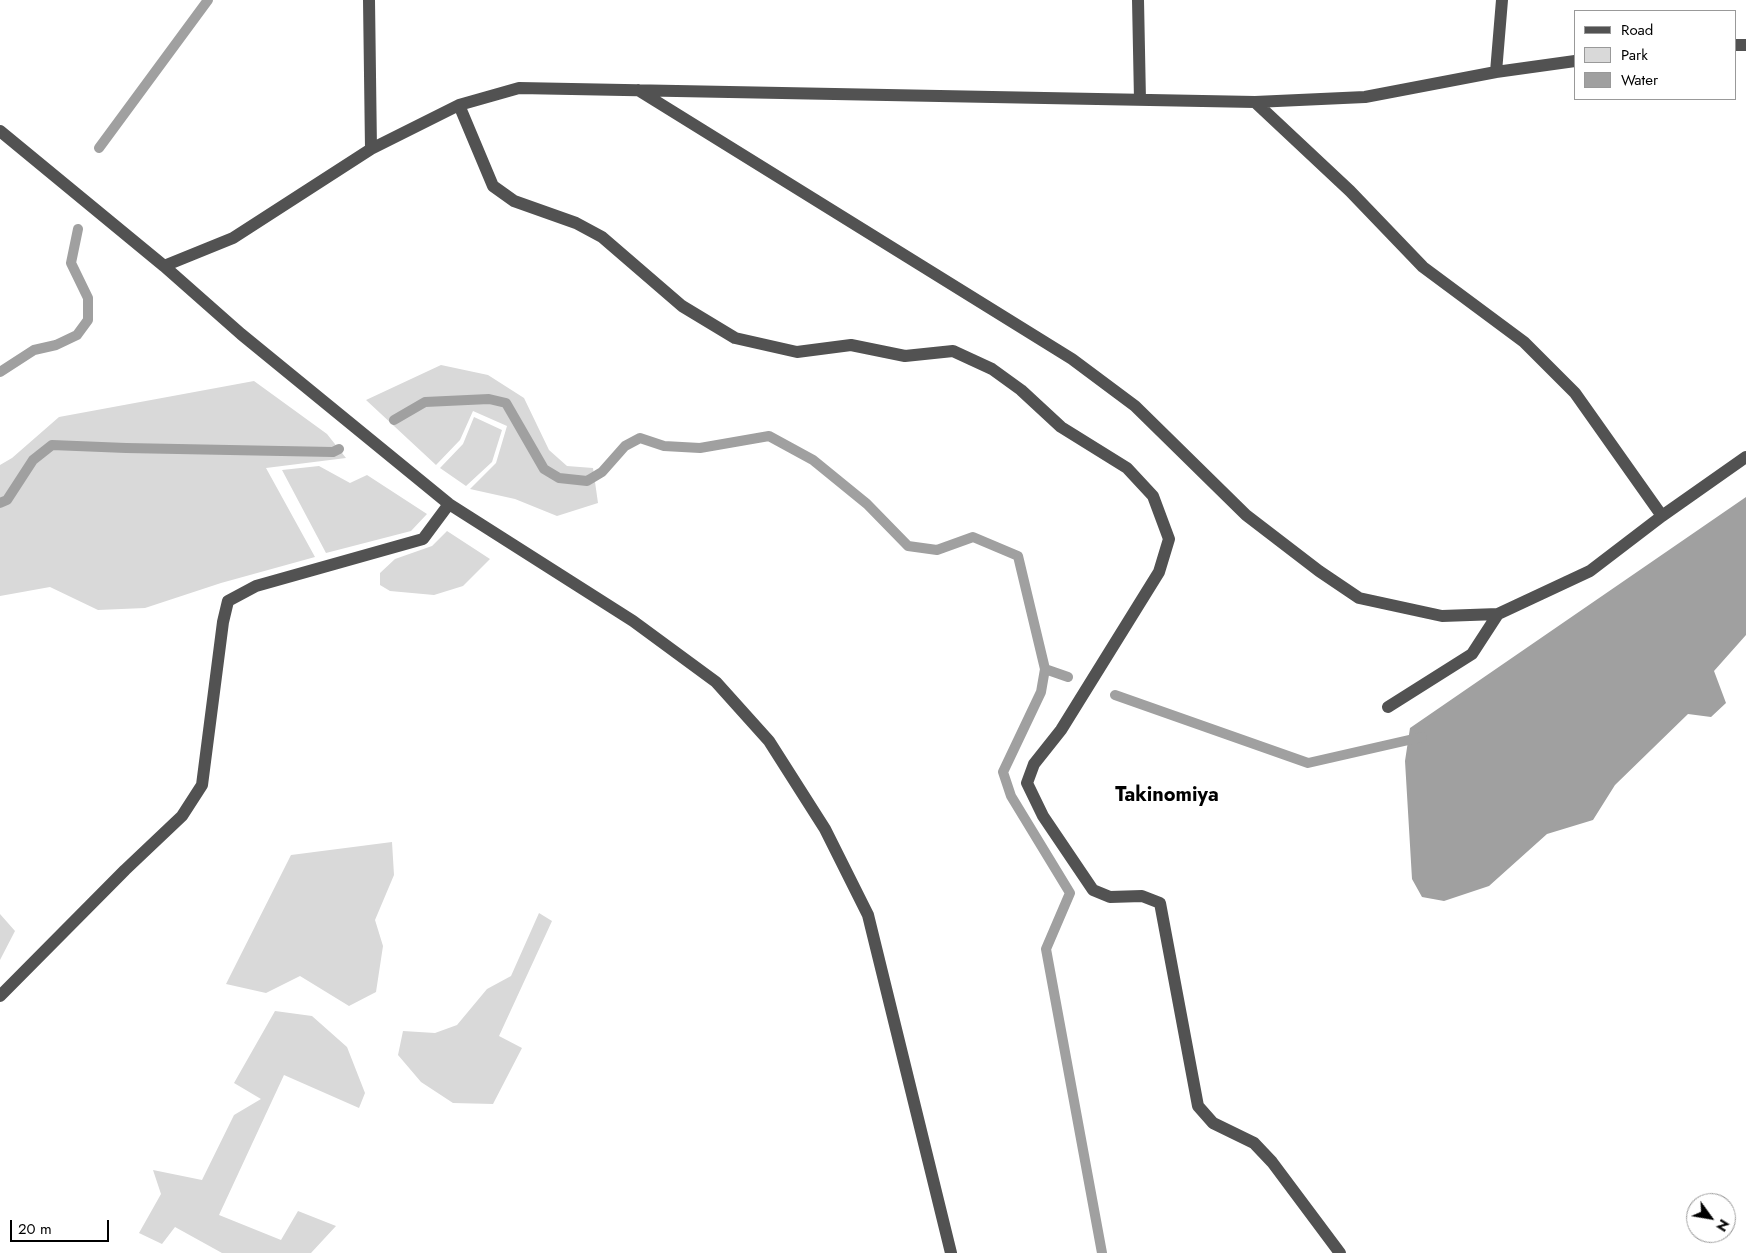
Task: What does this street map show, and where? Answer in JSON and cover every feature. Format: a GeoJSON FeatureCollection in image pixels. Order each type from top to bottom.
{"type":"FeatureCollection","features":[{"type":"Feature","properties":{"kind":"street"},"geometry":{"type":"LineString","coordinates":[[369,0],[371,149]]}},
{"type":"Feature","properties":{"kind":"street"},"geometry":{"type":"LineString","coordinates":[[1138,0],[1140,100]]}},
{"type":"Feature","properties":{"kind":"street"},"geometry":{"type":"LineString","coordinates":[[1496,72],[1502,0]]}},
{"type":"Feature","properties":{"kind":"street"},"geometry":{"type":"LineString","coordinates":[[164,266],[233,238],[371,149],[459,105],[519,88],[1255,102],[1365,97],[1496,72],[1574,61]]}},
{"type":"Feature","properties":{"kind":"street"},"geometry":{"type":"LineString","coordinates":[[638,90],[1072,359],[1135,406],[1246,514],[1319,571],[1359,598],[1442,616],[1498,614],[1590,571],[1662,516],[1746,456]]}},
{"type":"Feature","properties":{"kind":"street"},"geometry":{"type":"LineString","coordinates":[[1255,102],[1350,191],[1423,267],[1524,342],[1575,392],[1662,516]]}},
{"type":"Feature","properties":{"kind":"street"},"geometry":{"type":"LineString","coordinates":[[459,105],[493,186],[514,201],[576,223],[602,237],[682,306],[735,338],[797,352],[851,345],[905,356],[952,351],[992,369],[1022,390],[1061,427],[1127,468],[1153,496],[1169,539],[1159,572],[1061,730],[1034,764],[1026,784],[1043,816],[1093,890],[1110,898],[1142,896],[1160,903],[1198,1106],[1213,1124],[1254,1143],[1272,1162],[1340,1253]]}},
{"type":"Feature","properties":{"kind":"street"},"geometry":{"type":"LineString","coordinates":[[0,131],[164,266],[241,334],[449,504],[633,621],[716,682],[769,741],[825,829],[868,915],[951,1253]]}},
{"type":"Feature","properties":{"kind":"street"},"geometry":{"type":"LineString","coordinates":[[0,996],[125,870],[182,816],[202,785],[223,622],[228,601],[256,586],[423,539],[449,504]]}},
{"type":"Feature","properties":{"kind":"street"},"geometry":{"type":"LineString","coordinates":[[1388,707],[1472,654],[1498,614]]}},
{"type":"Feature","properties":{"kind":"green space"},"geometry":{"type":"Polygon","coordinates":[[[441,365],[488,375],[524,398],[549,450],[567,466],[593,468],[598,503],[557,516],[515,499],[470,489],[496,463],[507,426],[473,411],[460,440],[436,465],[366,400],[441,365]]]}},
{"type":"Feature","properties":{"kind":"green space"},"geometry":{"type":"Polygon","coordinates":[[[254,381],[327,434],[346,458],[266,468],[315,557],[221,583],[145,608],[98,610],[50,587],[0,596],[0,465],[12,458],[59,417],[254,381]]]}},
{"type":"Feature","properties":{"kind":"green space"},"geometry":{"type":"Polygon","coordinates":[[[474,417],[502,430],[492,462],[466,486],[440,468],[463,444],[474,417]]]}},
{"type":"Feature","properties":{"kind":"green space"},"geometry":{"type":"Polygon","coordinates":[[[319,466],[350,483],[367,475],[427,514],[411,531],[326,553],[282,470],[319,466]]]}},
{"type":"Feature","properties":{"kind":"green space"},"geometry":{"type":"Polygon","coordinates":[[[447,531],[490,559],[463,586],[434,595],[390,591],[380,585],[380,573],[395,559],[432,546],[447,531]]]}},
{"type":"Feature","properties":{"kind":"green space"},"geometry":{"type":"Polygon","coordinates":[[[392,842],[394,875],[375,920],[383,946],[376,992],[349,1006],[300,976],[266,993],[226,984],[291,855],[392,842]]]}},
{"type":"Feature","properties":{"kind":"green space"},"geometry":{"type":"Polygon","coordinates":[[[539,913],[552,921],[499,1036],[522,1048],[493,1104],[453,1103],[421,1082],[398,1055],[403,1031],[435,1033],[457,1025],[487,989],[511,976],[539,913]]]}},
{"type":"Feature","properties":{"kind":"green space"},"geometry":{"type":"Polygon","coordinates":[[[0,914],[15,931],[0,960],[0,914]]]}},
{"type":"Feature","properties":{"kind":"green space"},"geometry":{"type":"Polygon","coordinates":[[[275,1011],[312,1016],[347,1047],[365,1093],[359,1108],[284,1075],[219,1215],[281,1240],[298,1211],[336,1226],[311,1253],[222,1253],[175,1227],[162,1244],[139,1233],[161,1194],[153,1170],[202,1180],[234,1115],[261,1099],[234,1083],[275,1011]]]}},
{"type":"Feature","properties":{"kind":"water"},"geometry":{"type":"Polygon","coordinates":[[[1746,497],[1746,635],[1714,671],[1726,703],[1711,717],[1688,714],[1615,785],[1593,820],[1547,834],[1489,886],[1444,901],[1422,897],[1412,879],[1405,761],[1410,728],[1746,497]]]}},
{"type":"Feature","properties":{"kind":"waterway"},"geometry":{"type":"LineString","coordinates":[[99,148],[208,0]]}},
{"type":"Feature","properties":{"kind":"waterway"},"geometry":{"type":"LineString","coordinates":[[0,372],[34,350],[56,345],[77,335],[88,320],[88,298],[71,263],[78,229]]}},
{"type":"Feature","properties":{"kind":"waterway"},"geometry":{"type":"LineString","coordinates":[[394,420],[425,402],[489,399],[506,403],[544,469],[559,478],[587,481],[602,472],[625,446],[640,438],[664,446],[700,448],[769,436],[813,460],[867,504],[908,546],[937,550],[973,537],[1018,556],[1045,669],[1068,677]]}},
{"type":"Feature","properties":{"kind":"waterway"},"geometry":{"type":"LineString","coordinates":[[0,503],[7,500],[33,460],[52,445],[333,452],[339,449]]}},
{"type":"Feature","properties":{"kind":"waterway"},"geometry":{"type":"LineString","coordinates":[[1045,669],[1041,692],[1003,772],[1011,796],[1070,893],[1046,949],[1102,1253]]}},
{"type":"Feature","properties":{"kind":"waterway"},"geometry":{"type":"LineString","coordinates":[[1115,695],[1308,763],[1422,737]]}},
{"type":"Feature","properties":{"kind":"district","name":"Takinomiya"},"geometry":{"type":"Point","coordinates":[1167,796]}}]}
